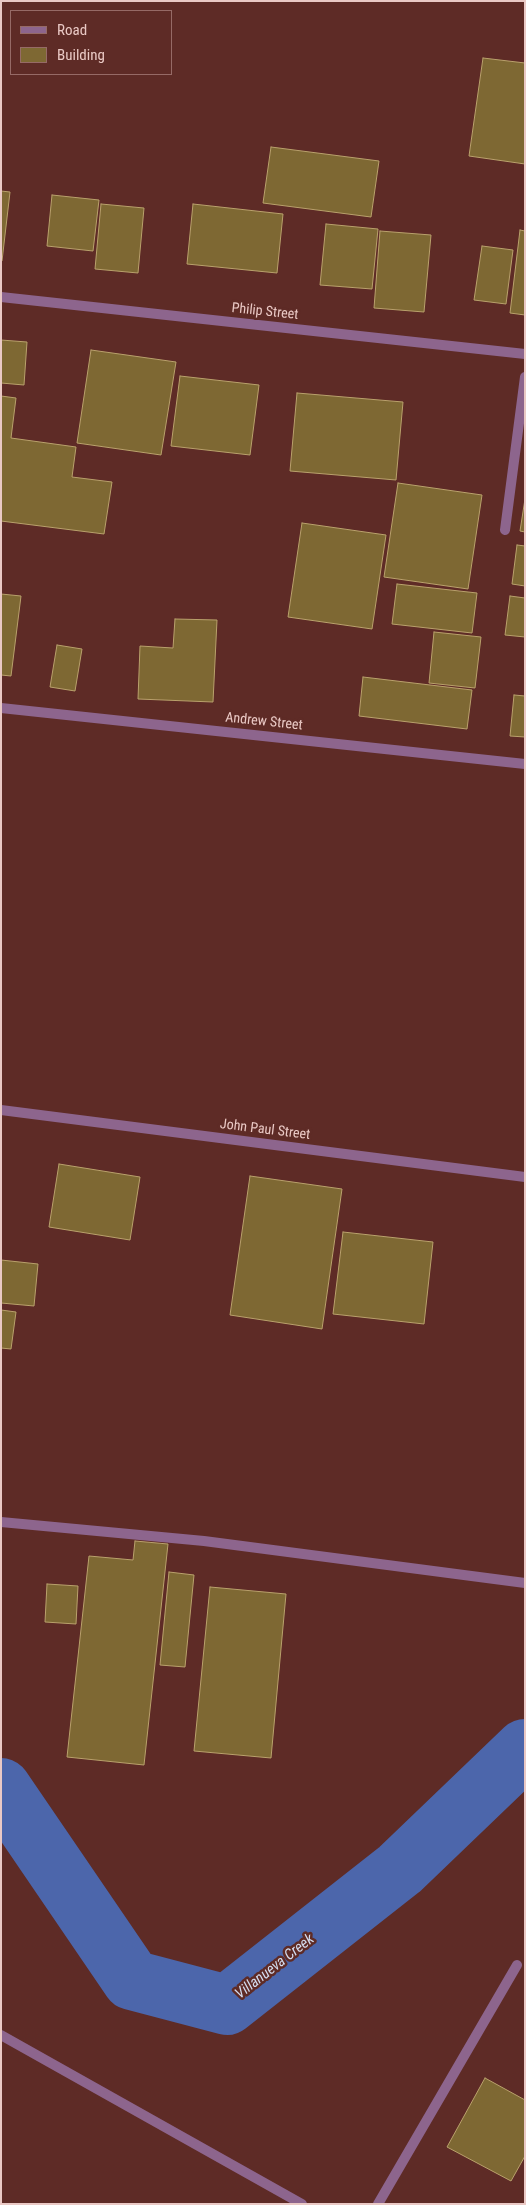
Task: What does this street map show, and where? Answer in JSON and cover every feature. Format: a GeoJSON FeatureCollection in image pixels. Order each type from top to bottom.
{"type":"FeatureCollection","features":[{"type":"Feature","properties":{"kind":"street","name":"Philip Street"},"geometry":{"type":"LineString","coordinates":[[1,296],[525,354]]}},
{"type":"Feature","properties":{"kind":"street"},"geometry":{"type":"LineString","coordinates":[[505,530],[525,377]]}},
{"type":"Feature","properties":{"kind":"street","name":"Andrew Street"},"geometry":{"type":"LineString","coordinates":[[1,708],[525,764]]}},
{"type":"Feature","properties":{"kind":"street","name":"John Paul Street"},"geometry":{"type":"LineString","coordinates":[[1,1110],[525,1177]]}},
{"type":"Feature","properties":{"kind":"street"},"geometry":{"type":"LineString","coordinates":[[1,1522],[204,1541],[525,1583]]}},
{"type":"Feature","properties":{"kind":"street"},"geometry":{"type":"LineString","coordinates":[[378,2204],[518,1965]]}},
{"type":"Feature","properties":{"kind":"street"},"geometry":{"type":"LineString","coordinates":[[1,2035],[302,2204]]}},
{"type":"Feature","properties":{"kind":"building"},"geometry":{"type":"Polygon","coordinates":[[[483,58],[525,63],[525,164],[469,156],[483,58]]]}},
{"type":"Feature","properties":{"kind":"building"},"geometry":{"type":"Polygon","coordinates":[[[271,147],[379,161],[371,217],[263,203],[271,147]]]}},
{"type":"Feature","properties":{"kind":"building"},"geometry":{"type":"Polygon","coordinates":[[[1,191],[10,192],[2,261],[1,261],[1,191]]]}},
{"type":"Feature","properties":{"kind":"building"},"geometry":{"type":"Polygon","coordinates":[[[52,195],[99,200],[93,251],[47,246],[52,195]]]}},
{"type":"Feature","properties":{"kind":"building"},"geometry":{"type":"Polygon","coordinates":[[[101,204],[144,208],[138,273],[95,269],[101,204]]]}},
{"type":"Feature","properties":{"kind":"building"},"geometry":{"type":"Polygon","coordinates":[[[193,204],[283,214],[277,273],[187,264],[193,204]]]}},
{"type":"Feature","properties":{"kind":"building"},"geometry":{"type":"Polygon","coordinates":[[[326,224],[378,229],[372,289],[320,285],[326,224]]]}},
{"type":"Feature","properties":{"kind":"building"},"geometry":{"type":"Polygon","coordinates":[[[520,230],[525,231],[525,315],[510,313],[520,230]]]}},
{"type":"Feature","properties":{"kind":"building"},"geometry":{"type":"Polygon","coordinates":[[[380,231],[431,235],[424,312],[374,308],[380,231]]]}},
{"type":"Feature","properties":{"kind":"building"},"geometry":{"type":"Polygon","coordinates":[[[482,246],[513,250],[506,304],[474,300],[482,246]]]}},
{"type":"Feature","properties":{"kind":"building"},"geometry":{"type":"Polygon","coordinates":[[[1,340],[27,342],[24,385],[1,383],[1,340]]]}},
{"type":"Feature","properties":{"kind":"building"},"geometry":{"type":"Polygon","coordinates":[[[91,350],[176,362],[161,455],[77,443],[91,350]]]}},
{"type":"Feature","properties":{"kind":"building"},"geometry":{"type":"Polygon","coordinates":[[[180,376],[259,385],[250,455],[171,446],[180,376]]]}},
{"type":"Feature","properties":{"kind":"building"},"geometry":{"type":"Polygon","coordinates":[[[297,393],[403,402],[396,480],[290,471],[297,393]]]}},
{"type":"Feature","properties":{"kind":"building"},"geometry":{"type":"Polygon","coordinates":[[[1,396],[16,398],[11,438],[76,447],[72,477],[112,482],[104,534],[1,521],[1,396]]]}},
{"type":"Feature","properties":{"kind":"building"},"geometry":{"type":"Polygon","coordinates":[[[398,483],[482,495],[468,589],[384,577],[398,483]]]}},
{"type":"Feature","properties":{"kind":"building"},"geometry":{"type":"Polygon","coordinates":[[[525,499],[525,532],[520,531],[525,499]]]}},
{"type":"Feature","properties":{"kind":"building"},"geometry":{"type":"Polygon","coordinates":[[[302,523],[386,535],[372,629],[288,617],[302,523]]]}},
{"type":"Feature","properties":{"kind":"building"},"geometry":{"type":"Polygon","coordinates":[[[517,545],[525,546],[525,586],[512,584],[517,545]]]}},
{"type":"Feature","properties":{"kind":"building"},"geometry":{"type":"Polygon","coordinates":[[[397,584],[477,593],[472,633],[392,624],[397,584]]]}},
{"type":"Feature","properties":{"kind":"building"},"geometry":{"type":"Polygon","coordinates":[[[1,594],[21,596],[11,676],[1,675],[1,594]]]}},
{"type":"Feature","properties":{"kind":"building"},"geometry":{"type":"Polygon","coordinates":[[[510,596],[525,598],[525,637],[505,635],[510,596]]]}},
{"type":"Feature","properties":{"kind":"building"},"geometry":{"type":"Polygon","coordinates":[[[175,619],[217,620],[213,702],[138,699],[140,646],[173,648],[175,619]]]}},
{"type":"Feature","properties":{"kind":"building"},"geometry":{"type":"Polygon","coordinates":[[[434,632],[481,637],[475,688],[429,683],[434,632]]]}},
{"type":"Feature","properties":{"kind":"building"},"geometry":{"type":"Polygon","coordinates":[[[57,645],[82,649],[75,691],[50,687],[57,645]]]}},
{"type":"Feature","properties":{"kind":"building"},"geometry":{"type":"Polygon","coordinates":[[[363,677],[472,690],[467,729],[359,716],[363,677]]]}},
{"type":"Feature","properties":{"kind":"building"},"geometry":{"type":"Polygon","coordinates":[[[514,695],[525,696],[525,737],[510,736],[514,695]]]}},
{"type":"Feature","properties":{"kind":"building"},"geometry":{"type":"Polygon","coordinates":[[[59,1164],[140,1177],[130,1240],[49,1227],[59,1164]]]}},
{"type":"Feature","properties":{"kind":"building"},"geometry":{"type":"Polygon","coordinates":[[[250,1176],[342,1189],[322,1329],[230,1315],[250,1176]]]}},
{"type":"Feature","properties":{"kind":"building"},"geometry":{"type":"Polygon","coordinates":[[[343,1232],[433,1242],[424,1324],[333,1314],[343,1232]]]}},
{"type":"Feature","properties":{"kind":"building"},"geometry":{"type":"Polygon","coordinates":[[[1,1260],[38,1264],[34,1306],[1,1303],[1,1260]]]}},
{"type":"Feature","properties":{"kind":"building"},"geometry":{"type":"Polygon","coordinates":[[[1,1310],[16,1312],[11,1349],[1,1348],[1,1310]]]}},
{"type":"Feature","properties":{"kind":"building"},"geometry":{"type":"Polygon","coordinates":[[[135,1541],[168,1544],[144,1765],[67,1757],[89,1556],[133,1560],[135,1541]]]}},
{"type":"Feature","properties":{"kind":"building"},"geometry":{"type":"Polygon","coordinates":[[[169,1572],[194,1575],[185,1667],[160,1665],[169,1572]]]}},
{"type":"Feature","properties":{"kind":"building"},"geometry":{"type":"Polygon","coordinates":[[[47,1584],[78,1586],[76,1624],[45,1622],[47,1584]]]}},
{"type":"Feature","properties":{"kind":"building"},"geometry":{"type":"Polygon","coordinates":[[[210,1587],[286,1594],[271,1758],[194,1751],[210,1587]]]}},
{"type":"Feature","properties":{"kind":"building"},"geometry":{"type":"Polygon","coordinates":[[[485,2078],[525,2100],[525,2156],[511,2181],[447,2147],[485,2078]]]}},
{"type":"Feature","properties":{"kind":"waterway","name":"Villanueva Creek"},"geometry":{"type":"LineString","coordinates":[[1,1788],[132,1980],[227,2005],[400,1869],[525,1749]]}}]}
